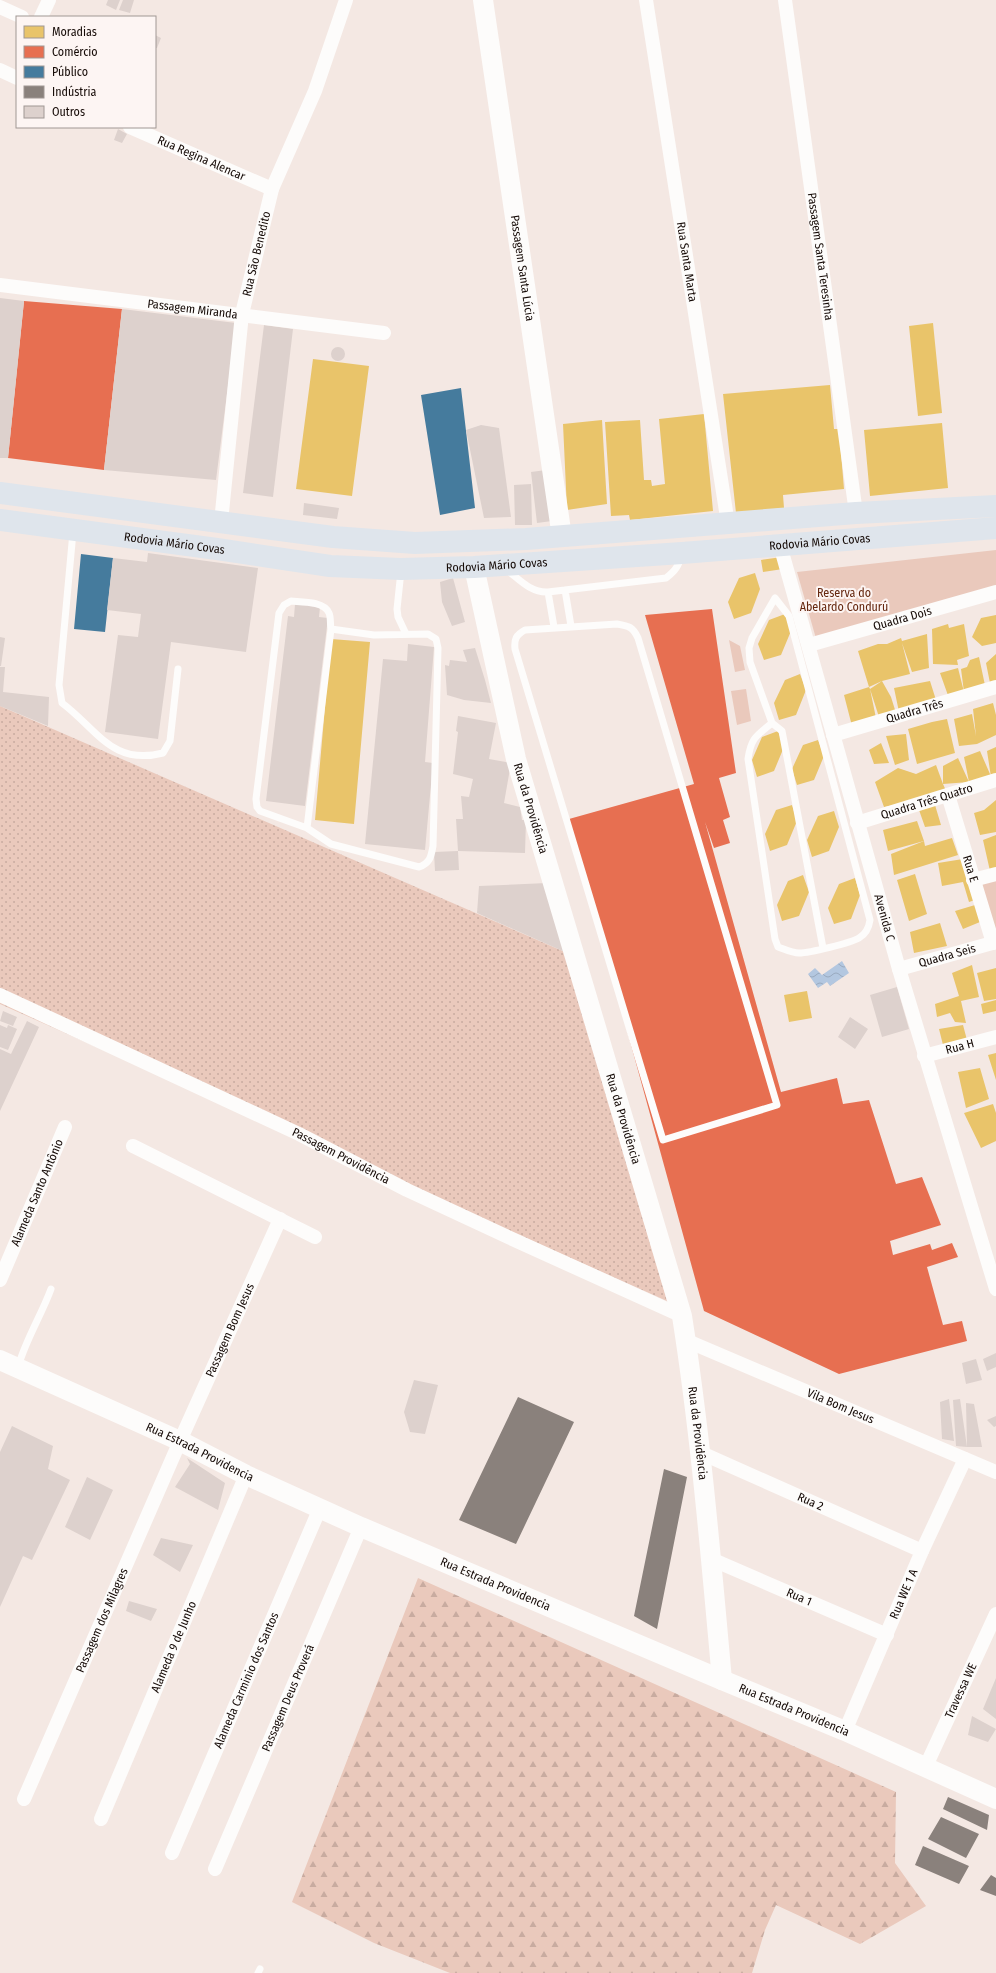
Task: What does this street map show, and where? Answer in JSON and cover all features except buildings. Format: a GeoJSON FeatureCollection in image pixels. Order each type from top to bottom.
{"type":"FeatureCollection","features":[{"type":"Feature","properties":{"kind":"main road","name":"Rodovia Mário Covas"},"geometry":{"type":"LineString","coordinates":[[0,493],[333,537],[415,543],[562,537],[856,513],[996,506]]}},
{"type":"Feature","properties":{"kind":"main road","name":"Rodovia Mário Covas"},"geometry":{"type":"LineString","coordinates":[[0,520],[330,566],[401,569],[474,567],[682,553],[996,528]]}},
{"type":"Feature","properties":{"kind":"main road"},"geometry":{"type":"LineString","coordinates":[[631,532],[638,536],[640,541],[640,548],[632,556]]}},
{"type":"Feature","properties":{"kind":"main road"},"geometry":{"type":"LineString","coordinates":[[526,539],[519,548],[518,554],[521,561],[526,563]]}},
{"type":"Feature","properties":{"kind":"street"},"geometry":{"type":"LineString","coordinates":[[41,16],[49,0]]}},
{"type":"Feature","properties":{"kind":"street","name":"Rua São Benedito"},"geometry":{"type":"LineString","coordinates":[[220,522],[242,314],[272,189],[315,91],[346,0]]}},
{"type":"Feature","properties":{"kind":"street","name":"Passagem Santa Lúcia"},"geometry":{"type":"LineString","coordinates":[[483,0],[562,537]]}},
{"type":"Feature","properties":{"kind":"street","name":"Rua Santa Marta"},"geometry":{"type":"LineString","coordinates":[[646,0],[728,524]]}},
{"type":"Feature","properties":{"kind":"street","name":"Passagem Santa Teresinha"},"geometry":{"type":"LineString","coordinates":[[785,0],[856,513]]}},
{"type":"Feature","properties":{"kind":"street"},"geometry":{"type":"LineString","coordinates":[[0,7],[20,16]]}},
{"type":"Feature","properties":{"kind":"street"},"geometry":{"type":"LineString","coordinates":[[0,70],[16,75]]}},
{"type":"Feature","properties":{"kind":"street","name":"Rua Regina Alencar"},"geometry":{"type":"LineString","coordinates":[[132,128],[272,189]]}},
{"type":"Feature","properties":{"kind":"street","name":"Passagem Miranda"},"geometry":{"type":"LineString","coordinates":[[0,285],[242,314],[384,333]]}},
{"type":"Feature","properties":{"kind":"street","name":"Avenida C"},"geometry":{"type":"LineString","coordinates":[[780,545],[809,645],[857,823],[924,1056],[996,1288]]}},
{"type":"Feature","properties":{"kind":"street","name":"Rua da Providência"},"geometry":{"type":"LineString","coordinates":[[474,567],[516,759],[682,1316],[711,1559],[722,1680]]}},
{"type":"Feature","properties":{"kind":"street","name":"Quadra Dois"},"geometry":{"type":"LineString","coordinates":[[809,645],[996,592]]}},
{"type":"Feature","properties":{"kind":"street","name":"Quadra Três"},"geometry":{"type":"LineString","coordinates":[[833,735],[996,687]]}},
{"type":"Feature","properties":{"kind":"street","name":"Quadra Três Quatro"},"geometry":{"type":"LineString","coordinates":[[857,823],[996,780]]}},
{"type":"Feature","properties":{"kind":"street","name":"Rua E"},"geometry":{"type":"LineString","coordinates":[[948,795],[994,943]]}},
{"type":"Feature","properties":{"kind":"street"},"geometry":{"type":"LineString","coordinates":[[974,880],[996,874]]}},
{"type":"Feature","properties":{"kind":"street","name":"Quadra Seis"},"geometry":{"type":"LineString","coordinates":[[899,969],[994,943]]}},
{"type":"Feature","properties":{"kind":"street","name":"Passagem Providência"},"geometry":{"type":"LineString","coordinates":[[0,995],[305,1137],[408,1190],[682,1316]]}},
{"type":"Feature","properties":{"kind":"street","name":"Rua H"},"geometry":{"type":"LineString","coordinates":[[924,1056],[996,1037]]}},
{"type":"Feature","properties":{"kind":"street","name":"Alameda Santo Antônio"},"geometry":{"type":"LineString","coordinates":[[0,1280],[65,1127]]}},
{"type":"Feature","properties":{"kind":"street"},"geometry":{"type":"LineString","coordinates":[[133,1146],[315,1237]]}},
{"type":"Feature","properties":{"kind":"street","name":"Passagem Bom Jesus"},"geometry":{"type":"LineString","coordinates":[[180,1441],[280,1219]]}},
{"type":"Feature","properties":{"kind":"street","name":"Vila Bom Jesus"},"geometry":{"type":"LineString","coordinates":[[686,1340],[996,1472]]}},
{"type":"Feature","properties":{"kind":"street","name":"Rua Estrada Providencia"},"geometry":{"type":"LineString","coordinates":[[9,1364],[180,1441],[246,1474],[361,1527],[845,1731],[926,1766],[996,1799]]}},
{"type":"Feature","properties":{"kind":"street","name":"Passagem dos Milagres"},"geometry":{"type":"LineString","coordinates":[[24,1799],[180,1441]]}},
{"type":"Feature","properties":{"kind":"street","name":"Rua 2"},"geometry":{"type":"LineString","coordinates":[[699,1452],[922,1551]]}},
{"type":"Feature","properties":{"kind":"street","name":"Rua WE 1 A"},"geometry":{"type":"LineString","coordinates":[[845,1731],[922,1551],[965,1459]]}},
{"type":"Feature","properties":{"kind":"street","name":"Alameda 9 de Junho"},"geometry":{"type":"LineString","coordinates":[[101,1819],[246,1474]]}},
{"type":"Feature","properties":{"kind":"street","name":"Alameda Carminio dos Santos"},"geometry":{"type":"LineString","coordinates":[[172,1853],[320,1508]]}},
{"type":"Feature","properties":{"kind":"street","name":"Passagem Deus Proverá"},"geometry":{"type":"LineString","coordinates":[[216,1870],[361,1527]]}},
{"type":"Feature","properties":{"kind":"street","name":"Rua 1"},"geometry":{"type":"LineString","coordinates":[[711,1559],[886,1635]]}},
{"type":"Feature","properties":{"kind":"street","name":"Travessa WE"},"geometry":{"type":"LineString","coordinates":[[926,1766],[996,1614]]}},
{"type":"Feature","properties":{"kind":"lane"},"geometry":{"type":"LineString","coordinates":[[74,530],[59,685],[62,703],[73,711],[103,741],[124,753],[147,757],[163,752],[170,742],[178,669]]}},
{"type":"Feature","properties":{"kind":"lane"},"geometry":{"type":"LineString","coordinates":[[501,564],[529,587],[540,592],[548,592],[666,578],[674,572],[679,564],[682,553]]}},
{"type":"Feature","properties":{"kind":"lane"},"geometry":{"type":"LineString","coordinates":[[401,569],[397,609],[398,617],[406,634]]}},
{"type":"Feature","properties":{"kind":"lane"},"geometry":{"type":"LineString","coordinates":[[565,590],[571,626]]}},
{"type":"Feature","properties":{"kind":"lane"},"geometry":{"type":"LineString","coordinates":[[548,592],[554,627]]}},
{"type":"Feature","properties":{"kind":"lane"},"geometry":{"type":"LineString","coordinates":[[772,723],[759,733],[750,744],[748,759],[775,939],[778,947],[799,953],[824,948],[860,937],[868,928],[870,920],[790,619],[775,598],[752,638],[749,648],[750,662],[772,723],[782,731],[824,948]]}},
{"type":"Feature","properties":{"kind":"lane"},"geometry":{"type":"LineString","coordinates":[[307,828],[331,628],[329,613],[319,605],[291,601],[284,605],[279,613],[256,799],[260,811],[307,828],[332,844],[419,867],[426,864],[431,857],[433,846],[438,648],[436,639],[428,634],[374,635],[331,628]]}},
{"type":"Feature","properties":{"kind":"lane"},"geometry":{"type":"LineString","coordinates":[[624,625],[634,630],[638,638],[776,1105],[663,1140],[515,649],[514,640],[518,633],[525,630],[554,627],[624,625]]}},
{"type":"Feature","properties":{"kind":"lane"},"geometry":{"type":"LineString","coordinates":[[9,1364],[27,1340],[43,1311],[51,1289]]}},
{"type":"Feature","properties":{"kind":"green space","name":"Reserva do Abelardo Condurú"},"geometry":{"type":"Polygon","coordinates":[[[996,550],[996,592],[817,642],[797,572],[996,550]]]}},
{"type":"Feature","properties":{"kind":"green space"},"geometry":{"type":"Polygon","coordinates":[[[729,640],[740,646],[745,670],[735,672],[729,640]]]}},
{"type":"Feature","properties":{"kind":"green space"},"geometry":{"type":"Polygon","coordinates":[[[746,689],[751,721],[737,725],[731,691],[746,689]]]}},
{"type":"Feature","properties":{"kind":"green space"},"geometry":{"type":"Polygon","coordinates":[[[0,706],[565,952],[667,1301],[0,1004],[0,706]]]}},
{"type":"Feature","properties":{"kind":"green space"},"geometry":{"type":"Polygon","coordinates":[[[996,872],[996,943],[976,878],[996,872]]]}},
{"type":"Feature","properties":{"kind":"green space"},"geometry":{"type":"Polygon","coordinates":[[[418,1578],[896,1792],[895,1863],[926,1906],[860,1944],[776,1905],[765,1930],[752,1973],[450,1973],[374,1943],[292,1902],[418,1578]]]}},
{"type":"Feature","properties":{"kind":"water"},"geometry":{"type":"Polygon","coordinates":[[[842,961],[849,973],[830,986],[827,982],[818,988],[808,974],[815,968],[822,975],[842,961]]]}}]}
